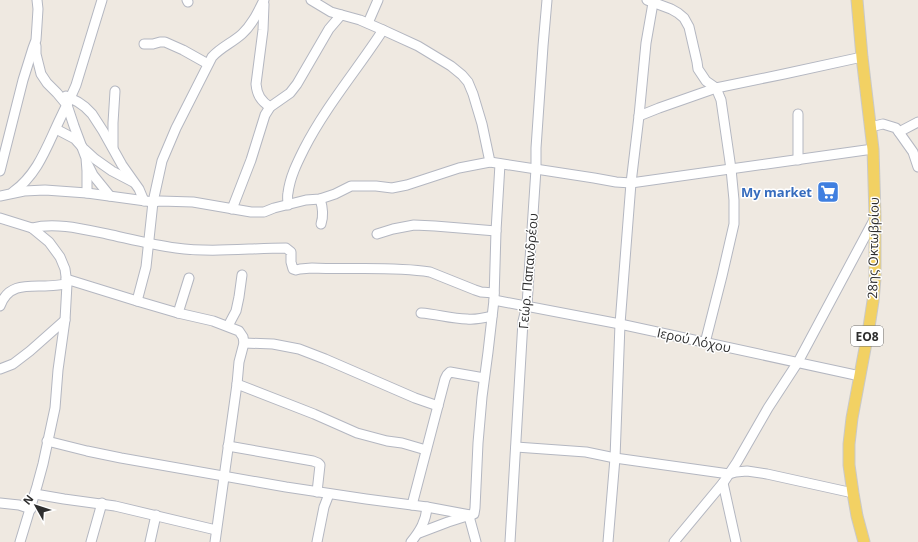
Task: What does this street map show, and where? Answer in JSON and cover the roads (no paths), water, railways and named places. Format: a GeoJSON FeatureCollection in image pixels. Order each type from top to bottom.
{"type":"FeatureCollection","features":[{"type":"Feature","properties":{"kind":"main road","name":"28ης Οκτωβρίου"},"geometry":{"type":"LineString","coordinates":[[857,0],[873,149],[875,216],[875,278],[869,327],[852,418],[849,444],[849,465],[853,493],[864,542]]}},
{"type":"Feature","properties":{"kind":"street"},"geometry":{"type":"LineString","coordinates":[[37,0],[36,54],[41,74],[47,83],[57,93],[69,102],[86,107],[92,114],[122,165],[139,189],[144,201]]}},
{"type":"Feature","properties":{"kind":"street"},"geometry":{"type":"LineString","coordinates":[[12,193],[24,183],[37,166],[69,102],[102,0]]}},
{"type":"Feature","properties":{"kind":"street"},"geometry":{"type":"LineString","coordinates":[[137,301],[146,267],[153,202],[162,161],[176,128],[212,57],[241,35],[250,25],[264,0]]}},
{"type":"Feature","properties":{"kind":"street"},"geometry":{"type":"LineString","coordinates":[[264,0],[263,30],[256,84],[259,98],[270,107]]}},
{"type":"Feature","properties":{"kind":"street"},"geometry":{"type":"LineString","coordinates":[[311,0],[331,12],[368,23],[418,46],[436,56],[462,75],[468,82],[473,94],[482,124],[490,162]]}},
{"type":"Feature","properties":{"kind":"street"},"geometry":{"type":"LineString","coordinates":[[368,23],[378,0]]}},
{"type":"Feature","properties":{"kind":"street","name":"Γεώρ. Παπανδρέου"},"geometry":{"type":"LineString","coordinates":[[510,542],[547,0]]}},
{"type":"Feature","properties":{"kind":"street"},"geometry":{"type":"LineString","coordinates":[[608,542],[615,458],[620,324],[631,183],[650,2],[671,9],[684,18],[689,27],[698,70],[706,81],[716,88],[721,100],[731,169],[734,200],[734,224],[704,343]]}},
{"type":"Feature","properties":{"kind":"street"},"geometry":{"type":"LineString","coordinates":[[232,208],[251,160],[265,115],[270,107],[290,93],[297,84],[329,29],[341,15]]}},
{"type":"Feature","properties":{"kind":"street"},"geometry":{"type":"LineString","coordinates":[[288,205],[288,193],[293,173],[309,140],[326,110],[384,30]]}},
{"type":"Feature","properties":{"kind":"street"},"geometry":{"type":"LineString","coordinates":[[0,171],[21,87],[36,40]]}},
{"type":"Feature","properties":{"kind":"street"},"geometry":{"type":"LineString","coordinates":[[144,44],[165,42],[208,64]]}},
{"type":"Feature","properties":{"kind":"street"},"geometry":{"type":"LineString","coordinates":[[639,116],[716,88],[862,57]]}},
{"type":"Feature","properties":{"kind":"street"},"geometry":{"type":"LineString","coordinates":[[113,149],[115,91]]}},
{"type":"Feature","properties":{"kind":"street"},"geometry":{"type":"LineString","coordinates":[[69,102],[74,126],[86,158],[87,192]]}},
{"type":"Feature","properties":{"kind":"street"},"geometry":{"type":"LineString","coordinates":[[798,114],[798,160]]}},
{"type":"Feature","properties":{"kind":"street"},"geometry":{"type":"LineString","coordinates":[[899,132],[918,122]]}},
{"type":"Feature","properties":{"kind":"street"},"geometry":{"type":"LineString","coordinates":[[870,127],[883,124],[896,128],[913,152],[918,167]]}},
{"type":"Feature","properties":{"kind":"street"},"geometry":{"type":"LineString","coordinates":[[56,129],[75,139],[95,159],[112,171],[136,184]]}},
{"type":"Feature","properties":{"kind":"street"},"geometry":{"type":"LineString","coordinates":[[0,196],[24,191],[45,190],[87,192],[144,201],[193,202],[251,212],[264,212],[306,200],[320,199],[351,186],[376,186],[392,188],[407,185],[459,168],[490,162],[616,182],[631,183],[873,149]]}},
{"type":"Feature","properties":{"kind":"street"},"geometry":{"type":"LineString","coordinates":[[87,164],[93,175],[110,196]]}},
{"type":"Feature","properties":{"kind":"street"},"geometry":{"type":"LineString","coordinates":[[419,533],[474,514],[476,508],[479,436],[484,378],[494,296],[500,164]]}},
{"type":"Feature","properties":{"kind":"street"},"geometry":{"type":"LineString","coordinates":[[320,199],[324,215],[322,224]]}},
{"type":"Feature","properties":{"kind":"street"},"geometry":{"type":"LineString","coordinates":[[674,542],[723,483],[737,462],[768,408],[798,362],[875,216]]}},
{"type":"Feature","properties":{"kind":"street"},"geometry":{"type":"LineString","coordinates":[[0,218],[32,228],[49,242],[60,257],[65,269],[67,282],[65,320],[58,370],[55,408],[43,464],[31,509],[20,542]]}},
{"type":"Feature","properties":{"kind":"street"},"geometry":{"type":"LineString","coordinates":[[32,228],[48,225],[74,228],[149,244]]}},
{"type":"Feature","properties":{"kind":"street"},"geometry":{"type":"LineString","coordinates":[[377,234],[414,225],[496,231]]}},
{"type":"Feature","properties":{"kind":"street","name":"Ιερού Λόχου"},"geometry":{"type":"LineString","coordinates":[[149,244],[194,250],[286,248],[291,252],[291,262],[293,269],[296,270],[312,268],[404,269],[430,272],[481,292],[527,305],[860,376]]}},
{"type":"Feature","properties":{"kind":"street"},"geometry":{"type":"LineString","coordinates":[[228,326],[236,311],[240,297],[242,275]]}},
{"type":"Feature","properties":{"kind":"street"},"geometry":{"type":"LineString","coordinates":[[178,313],[189,278]]}},
{"type":"Feature","properties":{"kind":"street"},"geometry":{"type":"LineString","coordinates":[[0,306],[7,294],[12,290],[22,287],[54,286],[67,282],[178,313],[213,321],[239,331],[243,336],[244,343],[239,362],[215,542]]}},
{"type":"Feature","properties":{"kind":"street"},"geometry":{"type":"LineString","coordinates":[[421,313],[466,319],[481,319],[492,316]]}},
{"type":"Feature","properties":{"kind":"street"},"geometry":{"type":"LineString","coordinates":[[0,368],[13,364],[65,320]]}},
{"type":"Feature","properties":{"kind":"street"},"geometry":{"type":"LineString","coordinates":[[244,343],[268,344],[299,349],[390,386],[415,398],[438,406]]}},
{"type":"Feature","properties":{"kind":"street"},"geometry":{"type":"LineString","coordinates":[[412,505],[444,379],[450,372],[484,378]]}},
{"type":"Feature","properties":{"kind":"street"},"geometry":{"type":"LineString","coordinates":[[237,384],[309,412],[357,433],[426,450]]}},
{"type":"Feature","properties":{"kind":"street"},"geometry":{"type":"LineString","coordinates":[[47,441],[94,452],[224,476],[329,494],[427,507],[470,515]]}},
{"type":"Feature","properties":{"kind":"street"},"geometry":{"type":"LineString","coordinates":[[228,446],[318,463],[320,465],[317,492]]}},
{"type":"Feature","properties":{"kind":"street"},"geometry":{"type":"LineString","coordinates":[[516,447],[586,452],[615,458],[729,474],[747,471],[853,493]]}},
{"type":"Feature","properties":{"kind":"street"},"geometry":{"type":"LineString","coordinates":[[723,483],[736,542]]}},
{"type":"Feature","properties":{"kind":"street"},"geometry":{"type":"LineString","coordinates":[[35,494],[102,503],[216,530]]}},
{"type":"Feature","properties":{"kind":"street"},"geometry":{"type":"LineString","coordinates":[[317,542],[324,507],[329,494]]}},
{"type":"Feature","properties":{"kind":"street"},"geometry":{"type":"LineString","coordinates":[[0,503],[12,504],[31,509]]}},
{"type":"Feature","properties":{"kind":"street"},"geometry":{"type":"LineString","coordinates":[[91,542],[102,503]]}},
{"type":"Feature","properties":{"kind":"street"},"geometry":{"type":"LineString","coordinates":[[411,542],[419,533],[425,520],[427,507]]}},
{"type":"Feature","properties":{"kind":"street"},"geometry":{"type":"LineString","coordinates":[[150,542],[156,515]]}},
{"type":"Feature","properties":{"kind":"street"},"geometry":{"type":"LineString","coordinates":[[470,515],[476,542]]}},
{"type":"Feature","properties":{"kind":"place","name":"My market"},"geometry":{"type":"Point","coordinates":[828,192]}}]}
